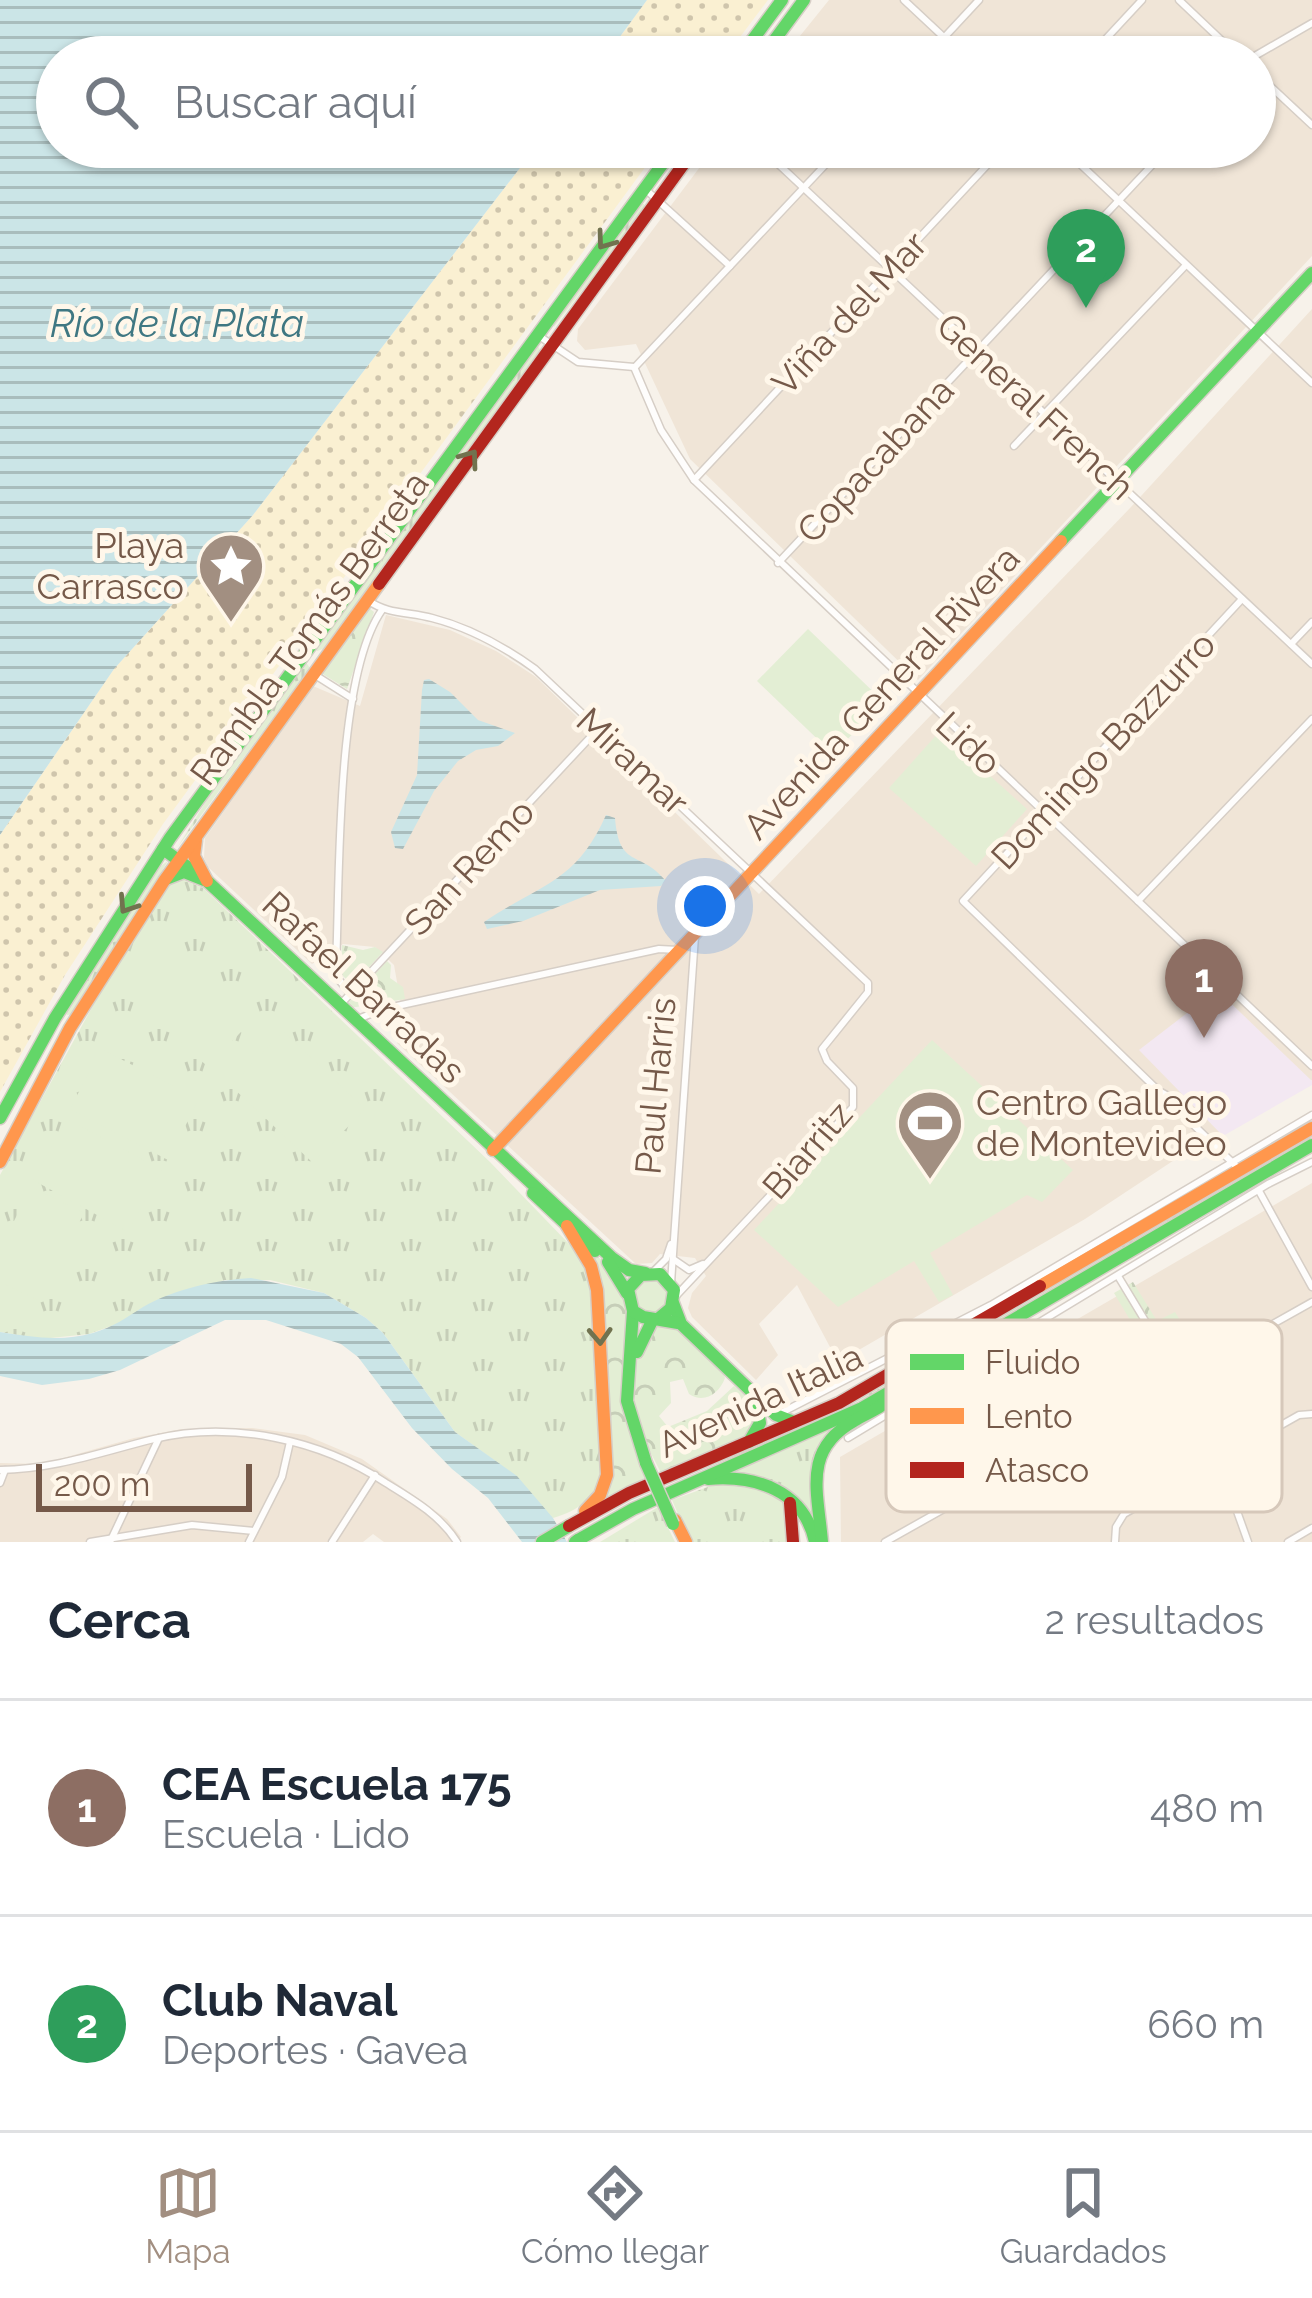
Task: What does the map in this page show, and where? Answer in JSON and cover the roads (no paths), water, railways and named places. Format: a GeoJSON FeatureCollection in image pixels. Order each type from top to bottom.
{"type":"FeatureCollection","features":[{"type":"Feature","properties":{"kind":"main road"},"geometry":{"type":"LineString","coordinates":[[755,36],[782,0]]}},
{"type":"Feature","properties":{"kind":"main road"},"geometry":{"type":"LineString","coordinates":[[777,36],[804,0]]}},
{"type":"Feature","properties":{"kind":"main road","name":"Rambla Tomás Berreta"},"geometry":{"type":"LineString","coordinates":[[0,1118],[55,1018],[163,849],[659,168]]}},
{"type":"Feature","properties":{"kind":"main road","name":"Rambla Tomás Berreta"},"geometry":{"type":"LineString","coordinates":[[0,1162],[70,1028],[179,859],[681,168]]}},
{"type":"Feature","properties":{"kind":"main road","name":"Avenida General Rivera"},"geometry":{"type":"LineString","coordinates":[[493,1150],[1312,273]]}},
{"type":"Feature","properties":{"kind":"main road"},"geometry":{"type":"LineString","coordinates":[[305,651],[316,668]]}},
{"type":"Feature","properties":{"kind":"main road"},"geometry":{"type":"LineString","coordinates":[[179,859],[174,844],[207,797],[217,773]]}},
{"type":"Feature","properties":{"kind":"main road"},"geometry":{"type":"LineString","coordinates":[[197,834],[194,856],[207,881]]}},
{"type":"Feature","properties":{"kind":"main road","name":"Rafael Barradas"},"geometry":{"type":"LineString","coordinates":[[163,849],[207,881],[619,1264],[649,1272],[673,1294]]}},
{"type":"Feature","properties":{"kind":"main road"},"geometry":{"type":"LineString","coordinates":[[164,881],[184,872],[207,881]]}},
{"type":"Feature","properties":{"kind":"main road"},"geometry":{"type":"LineString","coordinates":[[55,1018],[70,1028]]}},
{"type":"Feature","properties":{"kind":"main road"},"geometry":{"type":"LineString","coordinates":[[18,1085],[35,1093]]}},
{"type":"Feature","properties":{"kind":"main road","name":"Avenida Italia"},"geometry":{"type":"LineString","coordinates":[[972,1320],[1236,1165],[1312,1128]]}},
{"type":"Feature","properties":{"kind":"main road","name":"Avenida Italia"},"geometry":{"type":"LineString","coordinates":[[1014,1320],[1312,1144]]}},
{"type":"Feature","properties":{"kind":"main road","name":"Rafael Barradas"},"geometry":{"type":"LineString","coordinates":[[519,1175],[614,1268],[633,1311]]}},
{"type":"Feature","properties":{"kind":"main road"},"geometry":{"type":"LineString","coordinates":[[567,1226],[585,1253],[598,1290],[607,1460],[600,1495],[569,1526]]}},
{"type":"Feature","properties":{"kind":"main road"},"geometry":{"type":"LineString","coordinates":[[627,1295],[631,1283],[649,1272]]}},
{"type":"Feature","properties":{"kind":"main road"},"geometry":{"type":"LineString","coordinates":[[648,1462],[634,1421],[631,1392],[640,1340],[673,1294]]}},
{"type":"Feature","properties":{"kind":"main road"},"geometry":{"type":"LineString","coordinates":[[673,1294],[681,1324],[776,1415],[800,1423]]}},
{"type":"Feature","properties":{"kind":"main road"},"geometry":{"type":"LineString","coordinates":[[681,1324],[633,1311],[635,1330],[626,1393],[630,1422],[684,1542]]}},
{"type":"Feature","properties":{"kind":"main road","name":"Avenida Italia"},"geometry":{"type":"LineString","coordinates":[[542,1542],[629,1493],[800,1423],[886,1372]]}},
{"type":"Feature","properties":{"kind":"main road","name":"Avenida Italia"},"geometry":{"type":"LineString","coordinates":[[577,1541],[633,1509],[830,1424],[886,1395]]}},
{"type":"Feature","properties":{"kind":"main road"},"geometry":{"type":"LineString","coordinates":[[756,1398],[760,1423]]}},
{"type":"Feature","properties":{"kind":"main road"},"geometry":{"type":"LineString","coordinates":[[818,1542],[821,1448],[886,1403]]}},
{"type":"Feature","properties":{"kind":"main road"},"geometry":{"type":"LineString","coordinates":[[748,1444],[760,1423],[776,1415]]}},
{"type":"Feature","properties":{"kind":"main road"},"geometry":{"type":"LineString","coordinates":[[701,1478],[758,1478],[771,1483],[808,1521],[818,1542]]}},
{"type":"Feature","properties":{"kind":"main road"},"geometry":{"type":"LineString","coordinates":[[790,1499],[794,1542]]}},
{"type":"Feature","properties":{"kind":"street"},"geometry":{"type":"LineString","coordinates":[[904,0],[942,36]]}},
{"type":"Feature","properties":{"kind":"street"},"geometry":{"type":"LineString","coordinates":[[946,36],[980,0]]}},
{"type":"Feature","properties":{"kind":"street"},"geometry":{"type":"LineString","coordinates":[[1109,36],[1142,0]]}},
{"type":"Feature","properties":{"kind":"street"},"geometry":{"type":"LineString","coordinates":[[1179,0],[1217,36]]}},
{"type":"Feature","properties":{"kind":"street"},"geometry":{"type":"LineString","coordinates":[[1276,44],[1312,23]]}},
{"type":"Feature","properties":{"kind":"street"},"geometry":{"type":"LineString","coordinates":[[1276,92],[1312,125]]}},
{"type":"Feature","properties":{"kind":"street","name":"General French"},"geometry":{"type":"LineString","coordinates":[[783,168],[1312,664]]}},
{"type":"Feature","properties":{"kind":"street"},"geometry":{"type":"LineString","coordinates":[[537,335],[578,362],[634,368],[823,168]]}},
{"type":"Feature","properties":{"kind":"street","name":"Viña del Mar"},"geometry":{"type":"LineString","coordinates":[[694,480],[985,168]]}},
{"type":"Feature","properties":{"kind":"street"},"geometry":{"type":"LineString","coordinates":[[1084,168],[1312,383]]}},
{"type":"Feature","properties":{"kind":"street","name":"Copacabana"},"geometry":{"type":"LineString","coordinates":[[778,562],[1150,168]]}},
{"type":"Feature","properties":{"kind":"street"},"geometry":{"type":"LineString","coordinates":[[644,188],[730,267]]}},
{"type":"Feature","properties":{"kind":"street"},"geometry":{"type":"LineString","coordinates":[[1014,446],[1186,265]]}},
{"type":"Feature","properties":{"kind":"street","name":"Lido"},"geometry":{"type":"LineString","coordinates":[[634,368],[661,430],[694,480],[1312,1066]]}},
{"type":"Feature","properties":{"kind":"street","name":"Miramar"},"geometry":{"type":"LineString","coordinates":[[366,598],[382,610],[434,618],[488,639],[535,669],[866,980]]}},
{"type":"Feature","properties":{"kind":"street","name":"Domingo Bazzurro"},"geometry":{"type":"LineString","coordinates":[[1236,1165],[1190,1120],[1179,1102],[1160,1092],[963,901],[1242,599]]}},
{"type":"Feature","properties":{"kind":"street"},"geometry":{"type":"LineString","coordinates":[[351,994],[339,980],[336,966],[352,699],[369,635],[382,610]]}},
{"type":"Feature","properties":{"kind":"street"},"geometry":{"type":"LineString","coordinates":[[1291,644],[1312,622]]}},
{"type":"Feature","properties":{"kind":"street"},"geometry":{"type":"LineString","coordinates":[[316,668],[352,699]]}},
{"type":"Feature","properties":{"kind":"street"},"geometry":{"type":"LineString","coordinates":[[1138,901],[1312,718]]}},
{"type":"Feature","properties":{"kind":"street","name":"San Remo"},"geometry":{"type":"LineString","coordinates":[[339,1006],[599,728]]}},
{"type":"Feature","properties":{"kind":"street","name":"Paul Harris"},"geometry":{"type":"LineString","coordinates":[[673,1294],[695,936]]}},
{"type":"Feature","properties":{"kind":"street"},"geometry":{"type":"LineString","coordinates":[[355,1021],[383,1009],[659,949],[681,951]]}},
{"type":"Feature","properties":{"kind":"street","name":"Biarritz"},"geometry":{"type":"LineString","coordinates":[[673,1294],[853,1107],[853,1088],[826,1061],[822,1048],[868,992],[866,980]]}},
{"type":"Feature","properties":{"kind":"street","name":"Avenida Italia"},"geometry":{"type":"LineString","coordinates":[[1236,1165],[1312,1114]]}},
{"type":"Feature","properties":{"kind":"street","name":"Avenida Italia"},"geometry":{"type":"LineString","coordinates":[[1044,1320],[1312,1162]]}},
{"type":"Feature","properties":{"kind":"street"},"geometry":{"type":"LineString","coordinates":[[1259,1191],[1312,1287]]}},
{"type":"Feature","properties":{"kind":"street","name":"Paul Harris"},"geometry":{"type":"LineString","coordinates":[[649,1272],[666,1259],[673,1241]]}},
{"type":"Feature","properties":{"kind":"street"},"geometry":{"type":"LineString","coordinates":[[673,1258],[689,1270],[710,1258]]}},
{"type":"Feature","properties":{"kind":"street"},"geometry":{"type":"LineString","coordinates":[[1118,1276],[1145,1320]]}},
{"type":"Feature","properties":{"kind":"street"},"geometry":{"type":"LineString","coordinates":[[1280,1320],[1312,1302]]}},
{"type":"Feature","properties":{"kind":"street","name":"Avenida Italia"},"geometry":{"type":"LineString","coordinates":[[776,1415],[886,1362]]}},
{"type":"Feature","properties":{"kind":"street"},"geometry":{"type":"LineString","coordinates":[[1282,1428],[1309,1414]]}},
{"type":"Feature","properties":{"kind":"street","name":"Avenida Italia"},"geometry":{"type":"LineString","coordinates":[[848,1438],[886,1415]]}},
{"type":"Feature","properties":{"kind":"street"},"geometry":{"type":"LineString","coordinates":[[0,1483],[3,1470],[75,1462],[159,1438],[235,1433],[331,1452],[423,1507],[457,1542]]}},
{"type":"Feature","properties":{"kind":"street"},"geometry":{"type":"LineString","coordinates":[[111,1540],[159,1438]]}},
{"type":"Feature","properties":{"kind":"street"},"geometry":{"type":"LineString","coordinates":[[249,1542],[282,1477],[290,1442]]}},
{"type":"Feature","properties":{"kind":"street"},"geometry":{"type":"LineString","coordinates":[[332,1542],[375,1475]]}},
{"type":"Feature","properties":{"kind":"street"},"geometry":{"type":"LineString","coordinates":[[885,1542],[938,1512]]}},
{"type":"Feature","properties":{"kind":"street"},"geometry":{"type":"LineString","coordinates":[[1115,1542],[1121,1517],[1130,1512]]}},
{"type":"Feature","properties":{"kind":"street"},"geometry":{"type":"LineString","coordinates":[[1237,1512],[1248,1542]]}},
{"type":"Feature","properties":{"kind":"street"},"geometry":{"type":"LineString","coordinates":[[90,1542],[192,1525],[254,1531]]}},
{"type":"Feature","properties":{"kind":"street"},"geometry":{"type":"LineString","coordinates":[[1288,1542],[1312,1528]]}},
{"type":"Feature","properties":{"kind":"water","name":"Río de la Plata"},"geometry":{"type":"Polygon","coordinates":[[[0,0],[647,0],[620,36],[36,36],[36,168],[520,168],[253,515],[114,669],[0,835],[0,0]]]}},
{"type":"Feature","properties":{"kind":"water"},"geometry":{"type":"Polygon","coordinates":[[[429,679],[478,720],[515,733],[498,746],[476,750],[458,761],[434,791],[403,849],[395,848],[391,832],[417,775],[422,690],[424,680],[429,679]]]}},
{"type":"Feature","properties":{"kind":"water"},"geometry":{"type":"Polygon","coordinates":[[[606,815],[615,818],[626,852],[656,871],[665,880],[661,886],[600,890],[523,921],[487,929],[484,922],[569,869],[606,815]]]}},
{"type":"Feature","properties":{"kind":"water"},"geometry":{"type":"Polygon","coordinates":[[[251,1278],[324,1293],[366,1318],[383,1333],[455,1432],[517,1476],[567,1542],[522,1542],[488,1498],[412,1428],[358,1357],[341,1344],[266,1320],[225,1320],[120,1370],[89,1379],[42,1385],[0,1376],[0,1332],[46,1338],[81,1336],[182,1290],[251,1278]]]}},
{"type":"Feature","properties":{"kind":"place","name":"Club Naval"},"geometry":{"type":"Point","coordinates":[1086,308]}},
{"type":"Feature","properties":{"kind":"place","name":"Playa Carrasco"},"geometry":{"type":"Point","coordinates":[231,625]}},
{"type":"Feature","properties":{"kind":"place","name":"CEA Escuela 175"},"geometry":{"type":"Point","coordinates":[1204,1038]}},
{"type":"Feature","properties":{"kind":"place","name":"Centro Gallego de Montevideo"},"geometry":{"type":"Point","coordinates":[930,1182]}}]}
